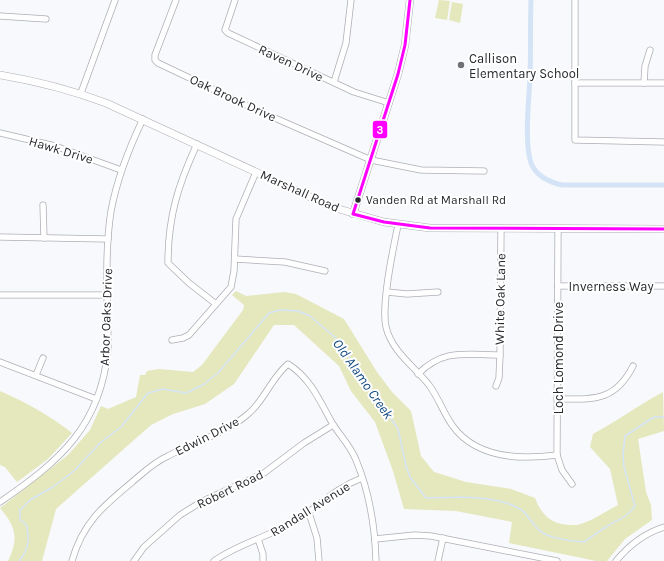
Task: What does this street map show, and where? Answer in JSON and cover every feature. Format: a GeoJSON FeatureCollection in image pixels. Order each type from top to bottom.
{"type":"FeatureCollection","features":[{"type":"Feature","properties":{"kind":"street"},"geometry":{"type":"LineString","coordinates":[[81,94],[115,0]]}},
{"type":"Feature","properties":{"kind":"street","name":"Oak Brook Drive"},"geometry":{"type":"LineString","coordinates":[[176,0],[155,55],[155,60],[261,112],[371,160]]}},
{"type":"Feature","properties":{"kind":"street","name":"Raven Drive"},"geometry":{"type":"LineString","coordinates":[[235,0],[225,30],[228,33],[354,92],[389,103]]}},
{"type":"Feature","properties":{"kind":"street"},"geometry":{"type":"LineString","coordinates":[[334,82],[346,43],[351,0]]}},
{"type":"Feature","properties":{"kind":"street"},"geometry":{"type":"LineString","coordinates":[[353,214],[389,103],[405,45],[410,0]]}},
{"type":"Feature","properties":{"kind":"street"},"geometry":{"type":"LineString","coordinates":[[575,0],[575,140],[664,142]]}},
{"type":"Feature","properties":{"kind":"street"},"geometry":{"type":"LineString","coordinates":[[0,16],[46,19]]}},
{"type":"Feature","properties":{"kind":"street"},"geometry":{"type":"LineString","coordinates":[[644,83],[645,66],[650,50]]}},
{"type":"Feature","properties":{"kind":"street","name":"Marshall Road"},"geometry":{"type":"LineString","coordinates":[[0,76],[47,84],[81,94],[143,119],[318,200],[353,214],[398,225],[430,228],[664,229]]}},
{"type":"Feature","properties":{"kind":"street"},"geometry":{"type":"LineString","coordinates":[[575,83],[664,83]]}},
{"type":"Feature","properties":{"kind":"street","name":"Arbor Oaks Drive"},"geometry":{"type":"LineString","coordinates":[[0,502],[63,453],[76,438],[89,418],[107,364],[108,239],[111,210],[121,170],[143,119]]}},
{"type":"Feature","properties":{"kind":"street","name":"Hawk Drive"},"geometry":{"type":"LineString","coordinates":[[0,134],[55,146],[121,170]]}},
{"type":"Feature","properties":{"kind":"street"},"geometry":{"type":"LineString","coordinates":[[197,144],[174,202],[170,225],[168,263],[188,282],[211,298],[216,304]]}},
{"type":"Feature","properties":{"kind":"street"},"geometry":{"type":"LineString","coordinates":[[371,160],[421,170],[484,171]]}},
{"type":"Feature","properties":{"kind":"street"},"geometry":{"type":"LineString","coordinates":[[172,340],[189,335],[231,287],[235,259],[236,219],[256,172]]}},
{"type":"Feature","properties":{"kind":"street"},"geometry":{"type":"LineString","coordinates":[[43,205],[44,238]]}},
{"type":"Feature","properties":{"kind":"street"},"geometry":{"type":"LineString","coordinates":[[398,225],[387,292],[385,315],[389,337],[395,349],[429,385],[456,430],[478,448],[490,453],[508,456],[539,457],[557,455]]}},
{"type":"Feature","properties":{"kind":"street","name":"White Oak Lane"},"geometry":{"type":"LineString","coordinates":[[418,374],[436,359],[444,356],[500,355],[501,228]]}},
{"type":"Feature","properties":{"kind":"street","name":"Loch Lomond Drive"},"geometry":{"type":"LineString","coordinates":[[558,228],[557,455],[562,470],[572,484]]}},
{"type":"Feature","properties":{"kind":"street"},"geometry":{"type":"LineString","coordinates":[[0,237],[108,239]]}},
{"type":"Feature","properties":{"kind":"street"},"geometry":{"type":"LineString","coordinates":[[235,259],[285,262],[325,271]]}},
{"type":"Feature","properties":{"kind":"street","name":"Inverness Way"},"geometry":{"type":"LineString","coordinates":[[558,286],[664,286]]}},
{"type":"Feature","properties":{"kind":"street"},"geometry":{"type":"LineString","coordinates":[[387,292],[419,294],[438,292]]}},
{"type":"Feature","properties":{"kind":"street"},"geometry":{"type":"LineString","coordinates":[[0,295],[108,295]]}},
{"type":"Feature","properties":{"kind":"street"},"geometry":{"type":"LineString","coordinates":[[496,386],[500,378],[500,355]]}},
{"type":"Feature","properties":{"kind":"street"},"geometry":{"type":"LineString","coordinates":[[36,376],[43,358]]}},
{"type":"Feature","properties":{"kind":"street"},"geometry":{"type":"LineString","coordinates":[[0,362],[96,399]]}},
{"type":"Feature","properties":{"kind":"street","name":"Edwin Drive"},"geometry":{"type":"LineString","coordinates":[[72,561],[86,527],[101,508],[152,465],[167,456],[232,426],[249,414],[262,398],[277,375],[288,364],[304,375],[312,386],[334,426],[348,446],[362,478],[375,539],[376,561]]}},
{"type":"Feature","properties":{"kind":"street"},"geometry":{"type":"LineString","coordinates":[[557,399],[595,398],[604,396],[621,384],[632,366]]}},
{"type":"Feature","properties":{"kind":"street","name":"Robert Road"},"geometry":{"type":"LineString","coordinates":[[134,561],[144,547],[180,515],[201,502],[264,473],[304,443],[334,426]]}},
{"type":"Feature","properties":{"kind":"street","name":"Randall Avenue"},"geometry":{"type":"LineString","coordinates":[[214,561],[309,513],[331,493],[362,478]]}},
{"type":"Feature","properties":{"kind":"street"},"geometry":{"type":"LineString","coordinates":[[309,513],[312,518],[317,538],[319,561]]}},
{"type":"Feature","properties":{"kind":"street"},"geometry":{"type":"LineString","coordinates":[[616,561],[625,551],[639,540],[664,527]]}},
{"type":"Feature","properties":{"kind":"street"},"geometry":{"type":"LineString","coordinates":[[375,539],[418,535],[443,538],[557,561]]}},
{"type":"Feature","properties":{"kind":"street"},"geometry":{"type":"LineString","coordinates":[[438,561],[443,538]]}},
{"type":"Feature","properties":{"kind":"street"},"geometry":{"type":"LineString","coordinates":[[258,539],[263,554],[263,561]]}},
{"type":"Feature","properties":{"kind":"green space"},"geometry":{"type":"Polygon","coordinates":[[[439,0],[450,1],[447,20],[435,18],[439,0]]]}},
{"type":"Feature","properties":{"kind":"green space"},"geometry":{"type":"Polygon","coordinates":[[[452,2],[463,4],[460,23],[449,20],[452,2]]]}},
{"type":"Feature","properties":{"kind":"green space"},"geometry":{"type":"Polygon","coordinates":[[[236,291],[246,296],[284,292],[296,294],[344,319],[377,372],[392,392],[411,411],[421,456],[434,472],[466,482],[511,489],[535,498],[545,515],[561,524],[575,525],[585,523],[618,505],[610,469],[590,447],[593,434],[663,392],[664,431],[638,439],[646,492],[651,505],[652,520],[625,539],[607,561],[596,561],[509,543],[512,522],[456,511],[404,509],[393,471],[375,422],[351,391],[339,366],[294,325],[274,325],[234,384],[205,404],[173,414],[151,425],[56,509],[42,561],[8,561],[15,539],[10,521],[0,508],[68,455],[90,430],[101,406],[108,409],[136,397],[140,375],[145,375],[147,371],[159,369],[193,372],[202,365],[243,310],[244,305],[232,295],[236,291]]]}},
{"type":"Feature","properties":{"kind":"green space"},"geometry":{"type":"Polygon","coordinates":[[[0,391],[38,410],[72,433],[48,459],[17,482],[5,467],[0,465],[0,391]]]}},
{"type":"Feature","properties":{"kind":"waterway"},"geometry":{"type":"LineString","coordinates":[[531,0],[527,133],[529,154],[533,168],[544,178],[562,185],[664,185]]}},
{"type":"Feature","properties":{"kind":"waterway","name":"Old Alamo Creek"},"geometry":{"type":"LineString","coordinates":[[19,561],[28,544],[26,524],[20,520],[20,510],[30,500],[53,487],[74,471],[100,443],[121,427],[148,393],[163,389],[186,393],[203,385],[218,373],[269,313],[280,310],[298,311],[310,316],[338,340],[398,429],[406,466],[410,477],[426,498],[469,497],[512,505],[522,510],[540,531],[555,538],[584,542],[631,511],[635,506],[624,467],[623,454],[625,436],[654,417],[664,417]]}},
{"type":"Feature","properties":{"kind":"transit line","name":"3"},"geometry":{"type":"LineString","coordinates":[[410,0],[405,45],[398,74],[353,214],[384,222],[430,228],[664,229]]}},
{"type":"Feature","properties":{"kind":"place","name":"Callison Elementary School"},"geometry":{"type":"Point","coordinates":[461,65]}},
{"type":"Feature","properties":{"kind":"place","name":"Vanden Rd at Marshall Rd"},"geometry":{"type":"Point","coordinates":[358,200]}}]}
